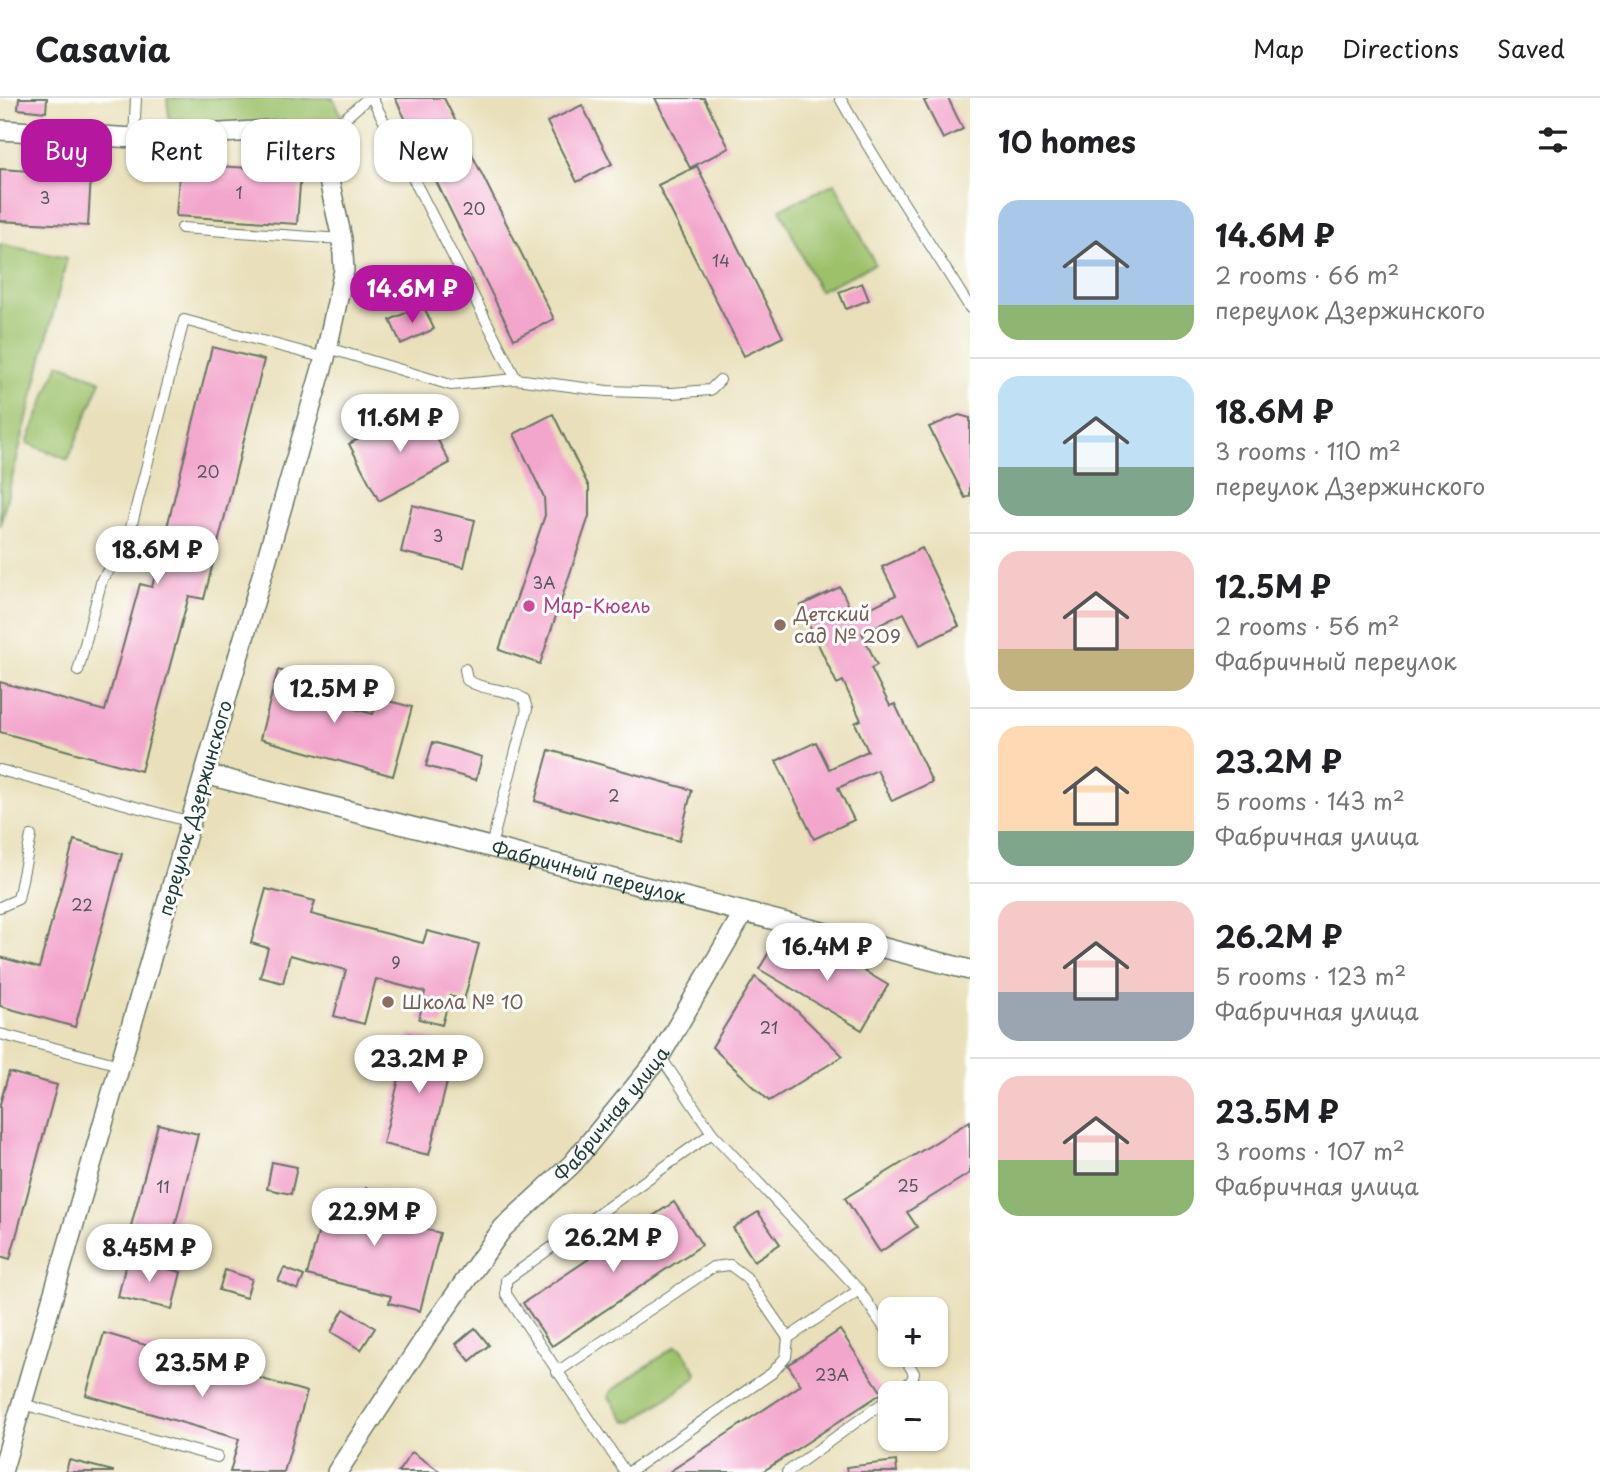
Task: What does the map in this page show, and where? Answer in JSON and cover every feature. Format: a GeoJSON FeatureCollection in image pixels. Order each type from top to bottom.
{"type":"FeatureCollection","features":[{"type":"Feature","properties":{"kind":"street"},"geometry":{"type":"LineString","coordinates":[[0,130],[126,138]]}},
{"type":"Feature","properties":{"kind":"street","name":"переулок Дзержинского"},"geometry":{"type":"LineString","coordinates":[[2,1472],[327,353],[344,270],[342,239],[329,182]]}},
{"type":"Feature","properties":{"kind":"street","name":"Фабричный переулок"},"geometry":{"type":"LineString","coordinates":[[205,774],[970,970]]}},
{"type":"Feature","properties":{"kind":"street","name":"Фабричная улица"},"geometry":{"type":"LineString","coordinates":[[337,1472],[444,1309],[503,1228],[572,1164],[660,1056],[744,912]]}},
{"type":"Feature","properties":{"kind":"lane"},"geometry":{"type":"LineString","coordinates":[[135,119],[136,98]]}},
{"type":"Feature","properties":{"kind":"lane"},"geometry":{"type":"LineString","coordinates":[[345,119],[370,98],[516,379]]}},
{"type":"Feature","properties":{"kind":"lane"},"geometry":{"type":"LineString","coordinates":[[840,98],[872,157],[922,229],[970,308]]}},
{"type":"Feature","properties":{"kind":"lane"},"geometry":{"type":"LineString","coordinates":[[182,228],[342,239]]}},
{"type":"Feature","properties":{"kind":"lane"},"geometry":{"type":"LineString","coordinates":[[78,671],[103,579],[125,551],[184,320],[451,385],[516,379],[607,391],[672,393],[710,390],[720,380]]}},
{"type":"Feature","properties":{"kind":"lane"},"geometry":{"type":"LineString","coordinates":[[465,669],[467,680],[478,687],[515,693],[524,699],[527,709],[491,846]]}},
{"type":"Feature","properties":{"kind":"lane"},"geometry":{"type":"LineString","coordinates":[[0,769],[191,822]]}},
{"type":"Feature","properties":{"kind":"lane"},"geometry":{"type":"LineString","coordinates":[[0,907],[18,900],[31,836]]}},
{"type":"Feature","properties":{"kind":"lane"},"geometry":{"type":"LineString","coordinates":[[0,1034],[120,1065]]}},
{"type":"Feature","properties":{"kind":"lane"},"geometry":{"type":"LineString","coordinates":[[660,1056],[712,1133],[859,1290],[878,1318]]}},
{"type":"Feature","properties":{"kind":"lane"},"geometry":{"type":"LineString","coordinates":[[557,1372],[713,1267],[730,1265],[746,1277],[788,1338],[786,1357],[772,1373],[627,1472],[557,1372],[506,1294],[506,1280],[712,1133]]}},
{"type":"Feature","properties":{"kind":"lane"},"geometry":{"type":"LineString","coordinates":[[788,1338],[859,1290]]}},
{"type":"Feature","properties":{"kind":"lane"},"geometry":{"type":"LineString","coordinates":[[22,1404],[217,1457]]}},
{"type":"Feature","properties":{"kind":"lane"},"geometry":{"type":"LineString","coordinates":[[787,1472],[878,1406]]}},
{"type":"Feature","properties":{"kind":"green space"},"geometry":{"type":"Polygon","coordinates":[[[167,98],[333,98],[342,116],[336,119],[241,119],[241,131],[227,130],[227,119],[169,119],[167,98]]]}},
{"type":"Feature","properties":{"kind":"green space"},"geometry":{"type":"Polygon","coordinates":[[[835,183],[875,264],[819,291],[780,209],[835,183]]]}},
{"type":"Feature","properties":{"kind":"green space"},"geometry":{"type":"Polygon","coordinates":[[[0,244],[67,258],[0,526],[0,244]]]}},
{"type":"Feature","properties":{"kind":"green space"},"geometry":{"type":"Polygon","coordinates":[[[59,363],[101,381],[68,460],[27,443],[59,363]]]}},
{"type":"Feature","properties":{"kind":"green space"},"geometry":{"type":"Polygon","coordinates":[[[676,1346],[682,1349],[697,1373],[695,1378],[633,1422],[625,1420],[609,1397],[611,1391],[676,1346]]]}},
{"type":"Feature","properties":{"kind":"building"},"geometry":{"type":"Polygon","coordinates":[[[19,98],[47,98],[46,112],[18,109],[19,98]]]}},
{"type":"Feature","properties":{"kind":"building"},"geometry":{"type":"Polygon","coordinates":[[[395,98],[444,98],[454,119],[405,119],[395,98]]]}},
{"type":"Feature","properties":{"kind":"building"},"geometry":{"type":"Polygon","coordinates":[[[655,98],[704,98],[729,148],[690,168],[655,98]]]}},
{"type":"Feature","properties":{"kind":"building"},"geometry":{"type":"Polygon","coordinates":[[[930,98],[948,98],[963,129],[943,139],[924,101],[930,98]]]}},
{"type":"Feature","properties":{"kind":"building"},"geometry":{"type":"Polygon","coordinates":[[[582,105],[612,164],[577,182],[547,122],[582,105]]]}},
{"type":"Feature","properties":{"kind":"building"},"geometry":{"type":"Polygon","coordinates":[[[472,154],[554,319],[514,339],[436,182],[472,182],[472,154]]]}},
{"type":"Feature","properties":{"kind":"building"},"geometry":{"type":"Polygon","coordinates":[[[697,166],[783,337],[744,356],[658,185],[697,166]]]}},
{"type":"Feature","properties":{"kind":"building"},"geometry":{"type":"Polygon","coordinates":[[[227,167],[241,168],[241,182],[300,182],[297,224],[176,216],[179,182],[227,182],[227,167]]]}},
{"type":"Feature","properties":{"kind":"building"},"geometry":{"type":"Polygon","coordinates":[[[0,169],[21,170],[21,182],[91,182],[88,226],[0,221],[0,169]]]}},
{"type":"Feature","properties":{"kind":"building"},"geometry":{"type":"Polygon","coordinates":[[[862,283],[869,300],[846,309],[839,292],[862,283]]]}},
{"type":"Feature","properties":{"kind":"building"},"geometry":{"type":"Polygon","coordinates":[[[423,305],[434,329],[401,344],[390,320],[423,305]]]}},
{"type":"Feature","properties":{"kind":"building"},"geometry":{"type":"Polygon","coordinates":[[[212,347],[264,360],[204,599],[189,596],[141,771],[0,732],[0,682],[105,711],[140,584],[152,587],[212,347]]]}},
{"type":"Feature","properties":{"kind":"building"},"geometry":{"type":"Polygon","coordinates":[[[420,406],[450,463],[379,501],[349,444],[420,406]]]}},
{"type":"Feature","properties":{"kind":"building"},"geometry":{"type":"Polygon","coordinates":[[[553,414],[589,487],[589,516],[540,664],[499,650],[545,515],[544,497],[514,434],[553,414]]]}},
{"type":"Feature","properties":{"kind":"building"},"geometry":{"type":"Polygon","coordinates":[[[959,415],[970,418],[970,496],[965,498],[929,427],[959,415]]]}},
{"type":"Feature","properties":{"kind":"building"},"geometry":{"type":"Polygon","coordinates":[[[412,505],[475,520],[464,567],[401,552],[412,505]]]}},
{"type":"Feature","properties":{"kind":"building"},"geometry":{"type":"Polygon","coordinates":[[[922,548],[959,626],[920,645],[904,613],[862,633],[877,665],[871,668],[890,706],[895,704],[932,782],[892,801],[877,770],[838,788],[854,820],[814,839],[776,761],[816,742],[829,769],[868,751],[855,723],[861,720],[843,681],[837,684],[800,606],[840,587],[854,616],[896,595],[882,567],[922,548]]]}},
{"type":"Feature","properties":{"kind":"building"},"geometry":{"type":"Polygon","coordinates":[[[278,670],[327,684],[322,700],[373,714],[377,698],[412,707],[393,776],[260,739],[278,670]]]}},
{"type":"Feature","properties":{"kind":"building"},"geometry":{"type":"Polygon","coordinates":[[[433,742],[482,757],[476,780],[426,766],[433,742]]]}},
{"type":"Feature","properties":{"kind":"building"},"geometry":{"type":"Polygon","coordinates":[[[549,750],[692,790],[679,841],[535,801],[549,750]]]}},
{"type":"Feature","properties":{"kind":"building"},"geometry":{"type":"Polygon","coordinates":[[[74,840],[122,854],[75,1027],[0,1006],[0,957],[39,968],[74,840]]]}},
{"type":"Feature","properties":{"kind":"building"},"geometry":{"type":"Polygon","coordinates":[[[266,889],[315,901],[311,914],[423,943],[427,931],[479,944],[464,1000],[450,996],[442,1025],[419,1019],[425,992],[376,979],[364,1024],[334,1016],[346,970],[290,955],[283,983],[260,977],[268,948],[251,943],[266,889]]]}},
{"type":"Feature","properties":{"kind":"building"},"geometry":{"type":"Polygon","coordinates":[[[777,939],[825,968],[834,953],[888,985],[862,1030],[759,969],[777,939]]]}},
{"type":"Feature","properties":{"kind":"building"},"geometry":{"type":"Polygon","coordinates":[[[755,977],[794,1008],[843,1056],[769,1101],[712,1047],[755,977]]]}},
{"type":"Feature","properties":{"kind":"building"},"geometry":{"type":"Polygon","coordinates":[[[410,1034],[456,1046],[429,1155],[383,1144],[410,1034]]]}},
{"type":"Feature","properties":{"kind":"building"},"geometry":{"type":"Polygon","coordinates":[[[9,1072],[57,1085],[10,1259],[0,1256],[0,1104],[9,1072]]]}},
{"type":"Feature","properties":{"kind":"building"},"geometry":{"type":"Polygon","coordinates":[[[970,1121],[970,1173],[907,1212],[917,1227],[880,1252],[845,1198],[970,1121]]]}},
{"type":"Feature","properties":{"kind":"building"},"geometry":{"type":"Polygon","coordinates":[[[158,1124],[198,1134],[169,1251],[127,1241],[158,1124]]]}},
{"type":"Feature","properties":{"kind":"building"},"geometry":{"type":"Polygon","coordinates":[[[272,1162],[297,1167],[291,1194],[267,1189],[272,1162]]]}},
{"type":"Feature","properties":{"kind":"building"},"geometry":{"type":"Polygon","coordinates":[[[366,1188],[411,1200],[405,1224],[440,1233],[420,1311],[389,1303],[391,1296],[307,1275],[329,1192],[362,1200],[366,1188]]]}},
{"type":"Feature","properties":{"kind":"building"},"geometry":{"type":"Polygon","coordinates":[[[674,1202],[702,1245],[552,1346],[523,1303],[674,1202]]]}},
{"type":"Feature","properties":{"kind":"building"},"geometry":{"type":"Polygon","coordinates":[[[758,1212],[780,1244],[754,1261],[733,1228],[758,1212]]]}},
{"type":"Feature","properties":{"kind":"building"},"geometry":{"type":"Polygon","coordinates":[[[127,1259],[181,1272],[172,1309],[118,1297],[127,1259]]]}},
{"type":"Feature","properties":{"kind":"building"},"geometry":{"type":"Polygon","coordinates":[[[284,1268],[304,1276],[298,1290],[278,1281],[284,1268]]]}},
{"type":"Feature","properties":{"kind":"building"},"geometry":{"type":"Polygon","coordinates":[[[225,1270],[252,1279],[246,1298],[219,1290],[225,1270]]]}},
{"type":"Feature","properties":{"kind":"building"},"geometry":{"type":"Polygon","coordinates":[[[344,1309],[375,1328],[361,1350],[331,1332],[344,1309]]]}},
{"type":"Feature","properties":{"kind":"building"},"geometry":{"type":"Polygon","coordinates":[[[475,1328],[489,1345],[470,1361],[456,1344],[475,1328]]]}},
{"type":"Feature","properties":{"kind":"building"},"geometry":{"type":"Polygon","coordinates":[[[840,1330],[878,1387],[878,1396],[762,1472],[669,1472],[801,1385],[788,1365],[840,1330]]]}},
{"type":"Feature","properties":{"kind":"building"},"geometry":{"type":"Polygon","coordinates":[[[104,1333],[307,1392],[284,1472],[230,1472],[239,1439],[86,1395],[104,1333]]]}},
{"type":"Feature","properties":{"kind":"building"},"geometry":{"type":"Polygon","coordinates":[[[412,1452],[441,1472],[398,1472],[412,1452]]]}},
{"type":"Feature","properties":{"kind":"building"},"geometry":{"type":"Polygon","coordinates":[[[69,1460],[113,1471],[113,1472],[66,1472],[69,1460]]]}},
{"type":"Feature","properties":{"kind":"building"},"geometry":{"type":"Polygon","coordinates":[[[896,1461],[897,1472],[847,1472],[846,1467],[896,1461]]]}},
{"type":"Feature","properties":{"kind":"place","name":"Мар-Кюель"},"geometry":{"type":"Point","coordinates":[529,606]}},
{"type":"Feature","properties":{"kind":"place","name":"Детский сад № 209"},"geometry":{"type":"Point","coordinates":[780,625]}},
{"type":"Feature","properties":{"kind":"place","name":"Школа № 10"},"geometry":{"type":"Point","coordinates":[388,1002]}}]}
